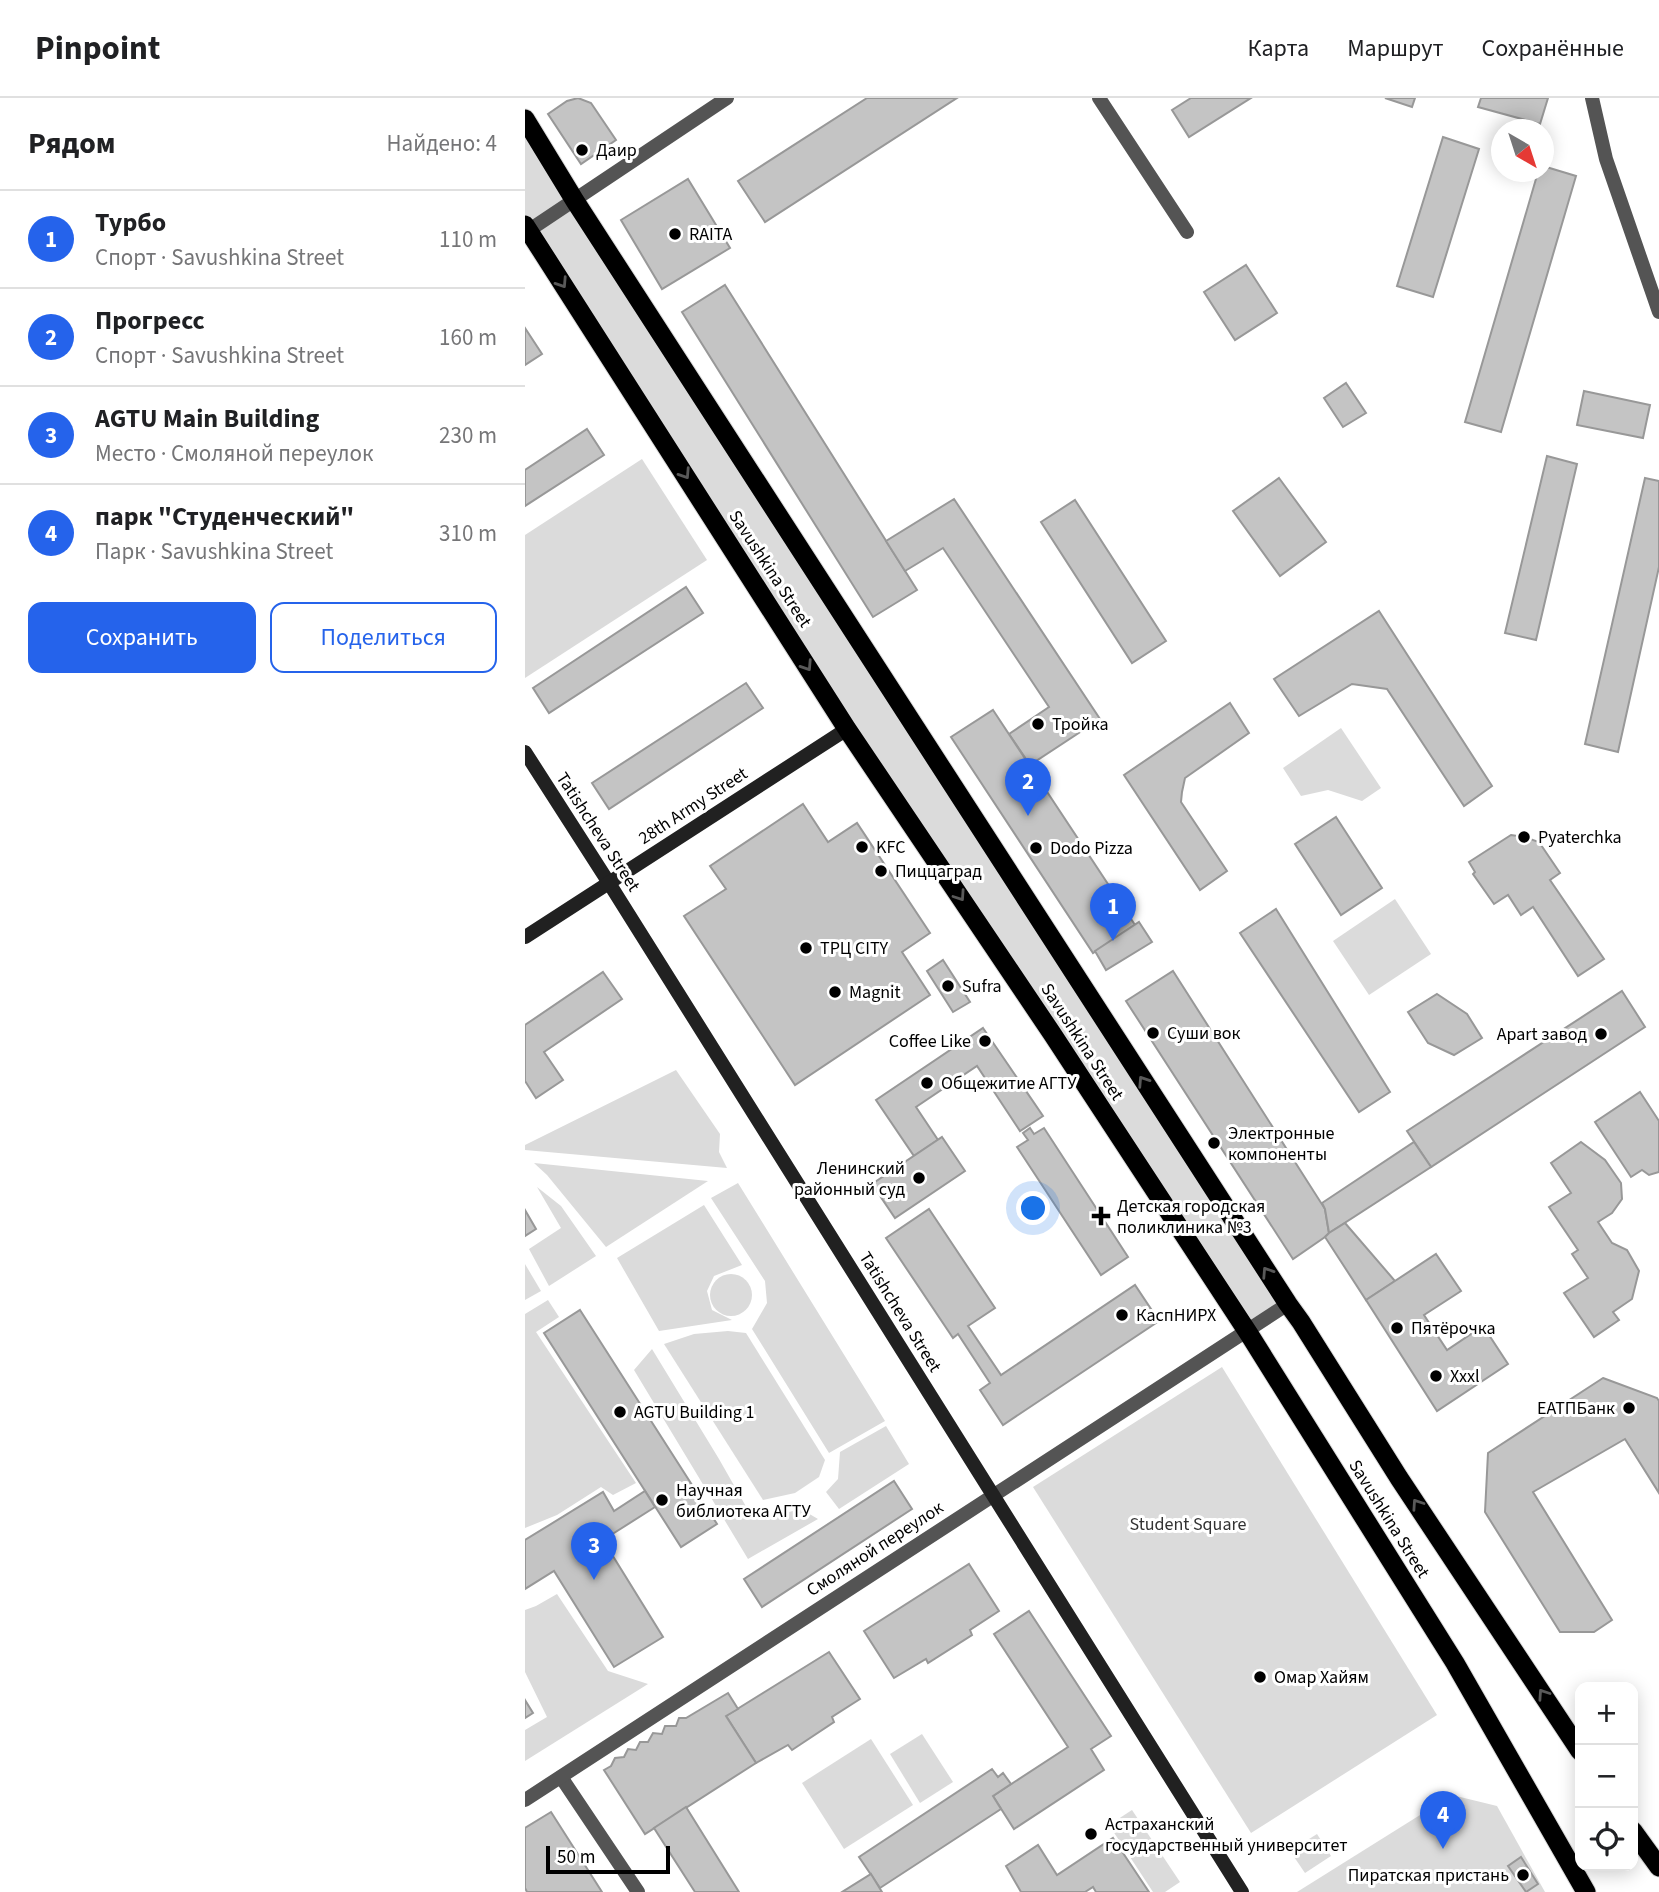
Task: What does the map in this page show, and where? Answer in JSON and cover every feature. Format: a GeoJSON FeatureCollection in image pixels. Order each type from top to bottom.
{"type":"FeatureCollection","features":[{"type":"Feature","properties":{"kind":"highway","name":"Savushkina Street"},"geometry":{"type":"LineString","coordinates":[[525,120],[1399,1478],[1576,1745]]}},
{"type":"Feature","properties":{"kind":"highway","name":"Savushkina Street"},"geometry":{"type":"LineString","coordinates":[[527,228],[847,729],[1053,1035],[1246,1330],[1455,1663],[1586,1892]]}},
{"type":"Feature","properties":{"kind":"highway"},"geometry":{"type":"LineString","coordinates":[[1638,1838],[1659,1867]]}},
{"type":"Feature","properties":{"kind":"main road","name":"28th Army Street"},"geometry":{"type":"LineString","coordinates":[[525,937],[847,729]]}},
{"type":"Feature","properties":{"kind":"main road","name":"Tatishcheva Street"},"geometry":{"type":"LineString","coordinates":[[525,752],[1242,1892]]}},
{"type":"Feature","properties":{"kind":"street"},"geometry":{"type":"LineString","coordinates":[[527,228],[575,201],[727,98]]}},
{"type":"Feature","properties":{"kind":"street"},"geometry":{"type":"LineString","coordinates":[[1099,98],[1187,232]]}},
{"type":"Feature","properties":{"kind":"street"},"geometry":{"type":"LineString","coordinates":[[1592,98],[1606,159],[1659,312]]}},
{"type":"Feature","properties":{"kind":"street","name":"Смоляной переулок"},"geometry":{"type":"LineString","coordinates":[[525,1800],[1288,1304]]}},
{"type":"Feature","properties":{"kind":"street"},"geometry":{"type":"LineString","coordinates":[[561,1777],[638,1892]]}},
{"type":"Feature","properties":{"kind":"green space"},"geometry":{"type":"Polygon","coordinates":[[[525,120],[1279,1302],[1249,1321],[525,225],[525,120]]]}},
{"type":"Feature","properties":{"kind":"green space"},"geometry":{"type":"Polygon","coordinates":[[[642,459],[707,560],[525,678],[525,535],[642,459]]]}},
{"type":"Feature","properties":{"kind":"green space"},"geometry":{"type":"Polygon","coordinates":[[[1341,728],[1381,788],[1362,801],[1328,790],[1301,796],[1283,768],[1341,728]]]}},
{"type":"Feature","properties":{"kind":"green space"},"geometry":{"type":"Polygon","coordinates":[[[1395,899],[1431,954],[1369,995],[1333,941],[1395,899]]]}},
{"type":"Feature","properties":{"kind":"green space"},"geometry":{"type":"Polygon","coordinates":[[[676,1070],[720,1134],[719,1152],[727,1168],[525,1150],[525,1145],[676,1070]]]}},
{"type":"Feature","properties":{"kind":"green space"},"geometry":{"type":"Polygon","coordinates":[[[534,1163],[708,1181],[606,1247],[534,1163]]]}},
{"type":"Feature","properties":{"kind":"green space"},"geometry":{"type":"Polygon","coordinates":[[[738,1183],[885,1421],[829,1453],[752,1329],[767,1303],[765,1281],[711,1198],[738,1183]]]}},
{"type":"Feature","properties":{"kind":"green space"},"geometry":{"type":"Polygon","coordinates":[[[537,1187],[561,1206],[596,1256],[549,1286],[529,1249],[561,1228],[537,1187]]]}},
{"type":"Feature","properties":{"kind":"green space"},"geometry":{"type":"Polygon","coordinates":[[[704,1205],[742,1265],[714,1276],[707,1291],[712,1310],[732,1320],[659,1331],[617,1258],[704,1205]]]}},
{"type":"Feature","properties":{"kind":"green space"},"geometry":{"type":"Polygon","coordinates":[[[525,1264],[541,1291],[525,1300],[525,1264]]]}},
{"type":"Feature","properties":{"kind":"green space"},"geometry":{"type":"Polygon","coordinates":[[[731,1274],[746,1280],[752,1295],[746,1310],[731,1316],[716,1310],[710,1295],[716,1280],[731,1274]]]}},
{"type":"Feature","properties":{"kind":"green space"},"geometry":{"type":"Polygon","coordinates":[[[548,1300],[559,1317],[536,1332],[636,1483],[613,1495],[601,1487],[557,1515],[525,1528],[525,1314],[548,1300]]]}},
{"type":"Feature","properties":{"kind":"green space"},"geometry":{"type":"Polygon","coordinates":[[[728,1331],[746,1333],[825,1460],[819,1477],[795,1493],[763,1500],[664,1344],[694,1334],[728,1331]]]}},
{"type":"Feature","properties":{"kind":"green space"},"geometry":{"type":"Polygon","coordinates":[[[652,1349],[752,1517],[765,1518],[801,1509],[818,1519],[748,1559],[634,1370],[652,1349]]]}},
{"type":"Feature","properties":{"kind":"green space","name":"Student Square"},"geometry":{"type":"Polygon","coordinates":[[[1222,1367],[1437,1715],[1251,1833],[1033,1487],[1222,1367]]]}},
{"type":"Feature","properties":{"kind":"green space"},"geometry":{"type":"Polygon","coordinates":[[[886,1426],[909,1464],[839,1509],[826,1492],[838,1479],[840,1452],[886,1426]]]}},
{"type":"Feature","properties":{"kind":"green space"},"geometry":{"type":"Polygon","coordinates":[[[557,1594],[608,1671],[648,1684],[525,1761],[525,1730],[547,1717],[525,1672],[525,1610],[557,1594]]]}},
{"type":"Feature","properties":{"kind":"green space"},"geometry":{"type":"Polygon","coordinates":[[[922,1734],[953,1782],[920,1803],[890,1754],[922,1734]]]}},
{"type":"Feature","properties":{"kind":"green space"},"geometry":{"type":"Polygon","coordinates":[[[871,1739],[913,1805],[844,1849],[802,1783],[871,1739]]]}},
{"type":"Feature","properties":{"kind":"green space"},"geometry":{"type":"Polygon","coordinates":[[[1452,1795],[1497,1806],[1545,1892],[1297,1892],[1452,1795]]]}},
{"type":"Feature","properties":{"kind":"green space"},"geometry":{"type":"Polygon","coordinates":[[[1132,1810],[1180,1882],[1165,1892],[1153,1892],[1109,1825],[1132,1810]]]}},
{"type":"Feature","properties":{"kind":"green space"},"geometry":{"type":"Polygon","coordinates":[[[1317,1834],[1331,1856],[1305,1873],[1290,1851],[1317,1834]]]}},
{"type":"Feature","properties":{"kind":"building"},"geometry":{"type":"Polygon","coordinates":[[[578,98],[591,103],[616,140],[581,164],[548,114],[567,101],[578,98]]]}},
{"type":"Feature","properties":{"kind":"building"},"geometry":{"type":"Polygon","coordinates":[[[867,98],[957,98],[765,222],[738,181],[867,98]]]}},
{"type":"Feature","properties":{"kind":"building"},"geometry":{"type":"Polygon","coordinates":[[[1191,98],[1251,98],[1189,137],[1172,110],[1191,98]]]}},
{"type":"Feature","properties":{"kind":"building"},"geometry":{"type":"Polygon","coordinates":[[[1385,98],[1415,98],[1412,107],[1385,98]]]}},
{"type":"Feature","properties":{"kind":"building"},"geometry":{"type":"Polygon","coordinates":[[[1481,98],[1548,98],[1542,119],[1522,119],[1478,107],[1481,98]]]}},
{"type":"Feature","properties":{"kind":"building"},"geometry":{"type":"Polygon","coordinates":[[[1443,137],[1479,149],[1433,297],[1397,286],[1443,137]]]}},
{"type":"Feature","properties":{"kind":"building"},"geometry":{"type":"Polygon","coordinates":[[[1554,169],[1576,176],[1501,432],[1465,422],[1535,182],[1554,182],[1554,169]]]}},
{"type":"Feature","properties":{"kind":"building","name":"RAITA"},"geometry":{"type":"Polygon","coordinates":[[[688,179],[730,248],[662,289],[621,220],[688,179]]]}},
{"type":"Feature","properties":{"kind":"building"},"geometry":{"type":"Polygon","coordinates":[[[1246,265],[1277,313],[1235,340],[1204,292],[1246,265]]]}},
{"type":"Feature","properties":{"kind":"building"},"geometry":{"type":"Polygon","coordinates":[[[725,285],[917,590],[873,617],[682,312],[725,285]]]}},
{"type":"Feature","properties":{"kind":"building"},"geometry":{"type":"Polygon","coordinates":[[[525,328],[542,354],[525,365],[525,328]]]}},
{"type":"Feature","properties":{"kind":"building"},"geometry":{"type":"Polygon","coordinates":[[[1346,383],[1366,413],[1343,427],[1324,398],[1346,383]]]}},
{"type":"Feature","properties":{"kind":"building"},"geometry":{"type":"Polygon","coordinates":[[[1584,391],[1650,405],[1643,438],[1577,425],[1584,391]]]}},
{"type":"Feature","properties":{"kind":"building"},"geometry":{"type":"Polygon","coordinates":[[[587,429],[604,455],[525,506],[525,470],[587,429]]]}},
{"type":"Feature","properties":{"kind":"building"},"geometry":{"type":"Polygon","coordinates":[[[1547,456],[1577,464],[1536,640],[1505,633],[1547,456]]]}},
{"type":"Feature","properties":{"kind":"building"},"geometry":{"type":"Polygon","coordinates":[[[1279,478],[1326,542],[1280,576],[1233,511],[1279,478]]]}},
{"type":"Feature","properties":{"kind":"building"},"geometry":{"type":"Polygon","coordinates":[[[1645,478],[1659,481],[1659,567],[1618,752],[1585,744],[1645,478]]]}},
{"type":"Feature","properties":{"kind":"building"},"geometry":{"type":"Polygon","coordinates":[[[954,499],[1100,719],[1030,765],[1009,734],[1049,707],[943,548],[905,571],[886,541],[954,499]]]}},
{"type":"Feature","properties":{"kind":"building"},"geometry":{"type":"Polygon","coordinates":[[[1075,500],[1166,641],[1132,663],[1041,522],[1075,500]]]}},
{"type":"Feature","properties":{"kind":"building"},"geometry":{"type":"Polygon","coordinates":[[[686,587],[703,613],[549,713],[533,688],[686,587]]]}},
{"type":"Feature","properties":{"kind":"building"},"geometry":{"type":"Polygon","coordinates":[[[1379,611],[1492,786],[1464,806],[1387,689],[1352,684],[1299,716],[1274,679],[1379,611]]]}},
{"type":"Feature","properties":{"kind":"building"},"geometry":{"type":"Polygon","coordinates":[[[746,683],[763,708],[609,809],[592,783],[746,683]]]}},
{"type":"Feature","properties":{"kind":"building"},"geometry":{"type":"Polygon","coordinates":[[[1230,703],[1249,733],[1185,778],[1182,792],[1181,802],[1227,871],[1200,890],[1124,775],[1230,703]]]}},
{"type":"Feature","properties":{"kind":"building"},"geometry":{"type":"Polygon","coordinates":[[[993,710],[1135,925],[1093,953],[951,737],[993,710]]]}},
{"type":"Feature","properties":{"kind":"building","name":"ТРЦ CITY"},"geometry":{"type":"Polygon","coordinates":[[[803,804],[828,842],[857,823],[930,933],[902,952],[930,995],[795,1085],[684,916],[726,889],[710,866],[803,804]]]}},
{"type":"Feature","properties":{"kind":"building"},"geometry":{"type":"Polygon","coordinates":[[[1336,817],[1382,888],[1341,915],[1295,844],[1336,817]]]}},
{"type":"Feature","properties":{"kind":"building"},"geometry":{"type":"Polygon","coordinates":[[[1511,835],[1539,842],[1560,873],[1550,880],[1604,959],[1578,976],[1533,907],[1521,915],[1508,895],[1494,904],[1473,874],[1475,872],[1469,862],[1511,835]]]}},
{"type":"Feature","properties":{"kind":"building"},"geometry":{"type":"Polygon","coordinates":[[[1276,909],[1390,1092],[1359,1112],[1240,933],[1276,909]]]}},
{"type":"Feature","properties":{"kind":"building"},"geometry":{"type":"Polygon","coordinates":[[[1139,922],[1152,942],[1106,970],[1095,951],[1139,922]]]}},
{"type":"Feature","properties":{"kind":"building","name":"Sufra"},"geometry":{"type":"Polygon","coordinates":[[[943,960],[970,1002],[953,1012],[927,971],[943,960]]]}},
{"type":"Feature","properties":{"kind":"building"},"geometry":{"type":"Polygon","coordinates":[[[1173,971],[1325,1209],[1329,1233],[1293,1259],[1126,1001],[1173,971]]]}},
{"type":"Feature","properties":{"kind":"building"},"geometry":{"type":"Polygon","coordinates":[[[603,972],[622,999],[544,1052],[563,1080],[536,1098],[525,1081],[525,1025],[603,972]]]}},
{"type":"Feature","properties":{"kind":"building"},"geometry":{"type":"Polygon","coordinates":[[[1622,991],[1645,1027],[1431,1167],[1407,1131],[1622,991]]]}},
{"type":"Feature","properties":{"kind":"building"},"geometry":{"type":"Polygon","coordinates":[[[1437,994],[1467,1014],[1482,1038],[1454,1055],[1428,1043],[1408,1012],[1437,994]]]}},
{"type":"Feature","properties":{"kind":"building","name":"Общежитие АГТУ"},"geometry":{"type":"Polygon","coordinates":[[[983,1028],[1043,1116],[1020,1131],[977,1066],[916,1107],[938,1140],[914,1156],[876,1100],[983,1028]]]}},
{"type":"Feature","properties":{"kind":"building"},"geometry":{"type":"Polygon","coordinates":[[[1640,1092],[1659,1121],[1659,1172],[1649,1175],[1642,1170],[1631,1177],[1595,1122],[1640,1092]]]}},
{"type":"Feature","properties":{"kind":"building"},"geometry":{"type":"Polygon","coordinates":[[[1030,1128],[1034,1134],[1044,1128],[1128,1257],[1101,1275],[1017,1147],[1028,1140],[1023,1133],[1030,1128]]]}},
{"type":"Feature","properties":{"kind":"building","name":"Ленинский районный суд"},"geometry":{"type":"Polygon","coordinates":[[[942,1137],[965,1171],[895,1218],[872,1184],[942,1137]]]}},
{"type":"Feature","properties":{"kind":"building"},"geometry":{"type":"Polygon","coordinates":[[[1414,1142],[1431,1167],[1329,1233],[1322,1203],[1414,1142]]]}},
{"type":"Feature","properties":{"kind":"building"},"geometry":{"type":"Polygon","coordinates":[[[1581,1142],[1605,1160],[1621,1183],[1622,1199],[1612,1213],[1598,1222],[1612,1243],[1627,1250],[1639,1271],[1632,1299],[1613,1312],[1619,1320],[1594,1337],[1564,1293],[1588,1278],[1572,1254],[1578,1250],[1549,1207],[1571,1193],[1551,1163],[1581,1142]]]}},
{"type":"Feature","properties":{"kind":"building","name":"КаспНИРХ"},"geometry":{"type":"Polygon","coordinates":[[[929,1209],[995,1308],[968,1326],[1001,1375],[1135,1285],[1159,1321],[1003,1425],[980,1390],[990,1383],[958,1334],[953,1338],[886,1238],[929,1209]]]}},
{"type":"Feature","properties":{"kind":"building"},"geometry":{"type":"Polygon","coordinates":[[[525,1210],[536,1229],[525,1236],[525,1210]]]}},
{"type":"Feature","properties":{"kind":"building"},"geometry":{"type":"Polygon","coordinates":[[[1345,1223],[1395,1281],[1366,1300],[1325,1237],[1345,1223]]]}},
{"type":"Feature","properties":{"kind":"building"},"geometry":{"type":"Polygon","coordinates":[[[1436,1254],[1461,1291],[1424,1315],[1447,1350],[1483,1326],[1508,1364],[1437,1411],[1366,1300],[1436,1254]]]}},
{"type":"Feature","properties":{"kind":"building","name":"AGTU Building 1"},"geometry":{"type":"Polygon","coordinates":[[[580,1310],[717,1524],[681,1547],[544,1333],[580,1310]]]}},
{"type":"Feature","properties":{"kind":"building"},"geometry":{"type":"Polygon","coordinates":[[[1603,1378],[1659,1401],[1659,1493],[1625,1439],[1533,1492],[1612,1620],[1594,1632],[1560,1632],[1485,1512],[1488,1453],[1603,1378]]]}},
{"type":"Feature","properties":{"kind":"building"},"geometry":{"type":"Polygon","coordinates":[[[894,1481],[912,1509],[762,1607],[744,1579],[894,1481]]]}},
{"type":"Feature","properties":{"kind":"building"},"geometry":{"type":"Polygon","coordinates":[[[645,1491],[655,1507],[603,1540],[663,1637],[614,1667],[554,1571],[525,1589],[525,1540],[603,1492],[614,1511],[645,1491]]]}},
{"type":"Feature","properties":{"kind":"building"},"geometry":{"type":"Polygon","coordinates":[[[969,1564],[999,1611],[970,1630],[972,1635],[928,1663],[926,1659],[894,1678],[864,1631],[969,1564]]]}},
{"type":"Feature","properties":{"kind":"building"},"geometry":{"type":"Polygon","coordinates":[[[1029,1611],[1111,1736],[1091,1749],[1104,1770],[1014,1829],[993,1796],[1068,1747],[994,1634],[1029,1611]]]}},
{"type":"Feature","properties":{"kind":"building"},"geometry":{"type":"Polygon","coordinates":[[[829,1652],[860,1699],[832,1717],[834,1722],[792,1750],[788,1745],[756,1763],[726,1716],[829,1652]]]}},
{"type":"Feature","properties":{"kind":"building"},"geometry":{"type":"Polygon","coordinates":[[[728,1693],[738,1709],[726,1716],[756,1763],[645,1834],[604,1770],[611,1766],[615,1758],[624,1757],[628,1749],[636,1750],[640,1742],[648,1742],[653,1733],[662,1734],[665,1726],[676,1726],[679,1718],[686,1718],[728,1693]]]}},
{"type":"Feature","properties":{"kind":"building"},"geometry":{"type":"Polygon","coordinates":[[[525,1700],[533,1713],[525,1718],[525,1700]]]}},
{"type":"Feature","properties":{"kind":"building"},"geometry":{"type":"Polygon","coordinates":[[[992,1769],[998,1777],[1003,1773],[1011,1784],[993,1796],[1001,1809],[880,1888],[859,1857],[992,1769]]]}},
{"type":"Feature","properties":{"kind":"building"},"geometry":{"type":"Polygon","coordinates":[[[686,1807],[739,1892],[695,1892],[654,1828],[686,1807]]]}},
{"type":"Feature","properties":{"kind":"building"},"geometry":{"type":"Polygon","coordinates":[[[551,1812],[602,1892],[527,1892],[525,1828],[551,1812]]]}},
{"type":"Feature","properties":{"kind":"building"},"geometry":{"type":"Polygon","coordinates":[[[1113,1838],[1149,1892],[1096,1892],[1093,1887],[1085,1892],[1021,1892],[1006,1866],[1038,1845],[1057,1875],[1113,1838]]]}},
{"type":"Feature","properties":{"kind":"building","name":"Пиратская пристань"},"geometry":{"type":"Polygon","coordinates":[[[1521,1857],[1538,1884],[1526,1892],[1508,1866],[1521,1857]]]}},
{"type":"Feature","properties":{"kind":"building"},"geometry":{"type":"Polygon","coordinates":[[[871,1874],[882,1892],[842,1892],[871,1874]]]}},
{"type":"Feature","properties":{"kind":"place","name":"Даир"},"geometry":{"type":"Point","coordinates":[582,150]}},
{"type":"Feature","properties":{"kind":"place","name":"RAITA"},"geometry":{"type":"Point","coordinates":[675,234]}},
{"type":"Feature","properties":{"kind":"place","name":"Тройка"},"geometry":{"type":"Point","coordinates":[1038,724]}},
{"type":"Feature","properties":{"kind":"place","name":"Прогресс"},"geometry":{"type":"Point","coordinates":[1028,816]}},
{"type":"Feature","properties":{"kind":"place","name":"Pyaterchka"},"geometry":{"type":"Point","coordinates":[1524,837]}},
{"type":"Feature","properties":{"kind":"place","name":"KFC"},"geometry":{"type":"Point","coordinates":[862,847]}},
{"type":"Feature","properties":{"kind":"place","name":"Dodo Pizza"},"geometry":{"type":"Point","coordinates":[1036,848]}},
{"type":"Feature","properties":{"kind":"place","name":"Пиццаград"},"geometry":{"type":"Point","coordinates":[881,871]}},
{"type":"Feature","properties":{"kind":"place","name":"Турбо"},"geometry":{"type":"Point","coordinates":[1113,941]}},
{"type":"Feature","properties":{"kind":"place","name":"ТРЦ CITY"},"geometry":{"type":"Point","coordinates":[806,948]}},
{"type":"Feature","properties":{"kind":"place","name":"Sufra"},"geometry":{"type":"Point","coordinates":[948,986]}},
{"type":"Feature","properties":{"kind":"place","name":"Magnit"},"geometry":{"type":"Point","coordinates":[835,992]}},
{"type":"Feature","properties":{"kind":"place","name":"Суши вок"},"geometry":{"type":"Point","coordinates":[1153,1033]}},
{"type":"Feature","properties":{"kind":"place","name":"Apart завод"},"geometry":{"type":"Point","coordinates":[1601,1034]}},
{"type":"Feature","properties":{"kind":"place","name":"Coffee Like"},"geometry":{"type":"Point","coordinates":[985,1041]}},
{"type":"Feature","properties":{"kind":"place","name":"Общежитие АГТУ"},"geometry":{"type":"Point","coordinates":[927,1083]}},
{"type":"Feature","properties":{"kind":"place","name":"Электронные компоненты"},"geometry":{"type":"Point","coordinates":[1214,1143]}},
{"type":"Feature","properties":{"kind":"place","name":"Ленинский районный суд"},"geometry":{"type":"Point","coordinates":[919,1178]}},
{"type":"Feature","properties":{"kind":"place","name":"Детская городская поликлиника №3"},"geometry":{"type":"Point","coordinates":[1101,1216]}},
{"type":"Feature","properties":{"kind":"place","name":"КаспНИРХ"},"geometry":{"type":"Point","coordinates":[1122,1315]}},
{"type":"Feature","properties":{"kind":"place","name":"Пятёрочка"},"geometry":{"type":"Point","coordinates":[1397,1328]}},
{"type":"Feature","properties":{"kind":"place","name":"Xxxl"},"geometry":{"type":"Point","coordinates":[1436,1376]}},
{"type":"Feature","properties":{"kind":"place","name":"ЕАТПБанк"},"geometry":{"type":"Point","coordinates":[1629,1408]}},
{"type":"Feature","properties":{"kind":"place","name":"AGTU Building 1"},"geometry":{"type":"Point","coordinates":[620,1412]}},
{"type":"Feature","properties":{"kind":"place","name":"Научная библиотека АГТУ"},"geometry":{"type":"Point","coordinates":[662,1500]}},
{"type":"Feature","properties":{"kind":"place","name":"AGTU Main Building"},"geometry":{"type":"Point","coordinates":[594,1580]}},
{"type":"Feature","properties":{"kind":"place","name":"Омар Хайям"},"geometry":{"type":"Point","coordinates":[1260,1677]}},
{"type":"Feature","properties":{"kind":"place","name":"Астраханский государственный университет"},"geometry":{"type":"Point","coordinates":[1091,1834]}},
{"type":"Feature","properties":{"kind":"place","name":"парк \"Студенческий\""},"geometry":{"type":"Point","coordinates":[1443,1849]}},
{"type":"Feature","properties":{"kind":"place","name":"Пиратская пристань"},"geometry":{"type":"Point","coordinates":[1523,1875]}}]}
